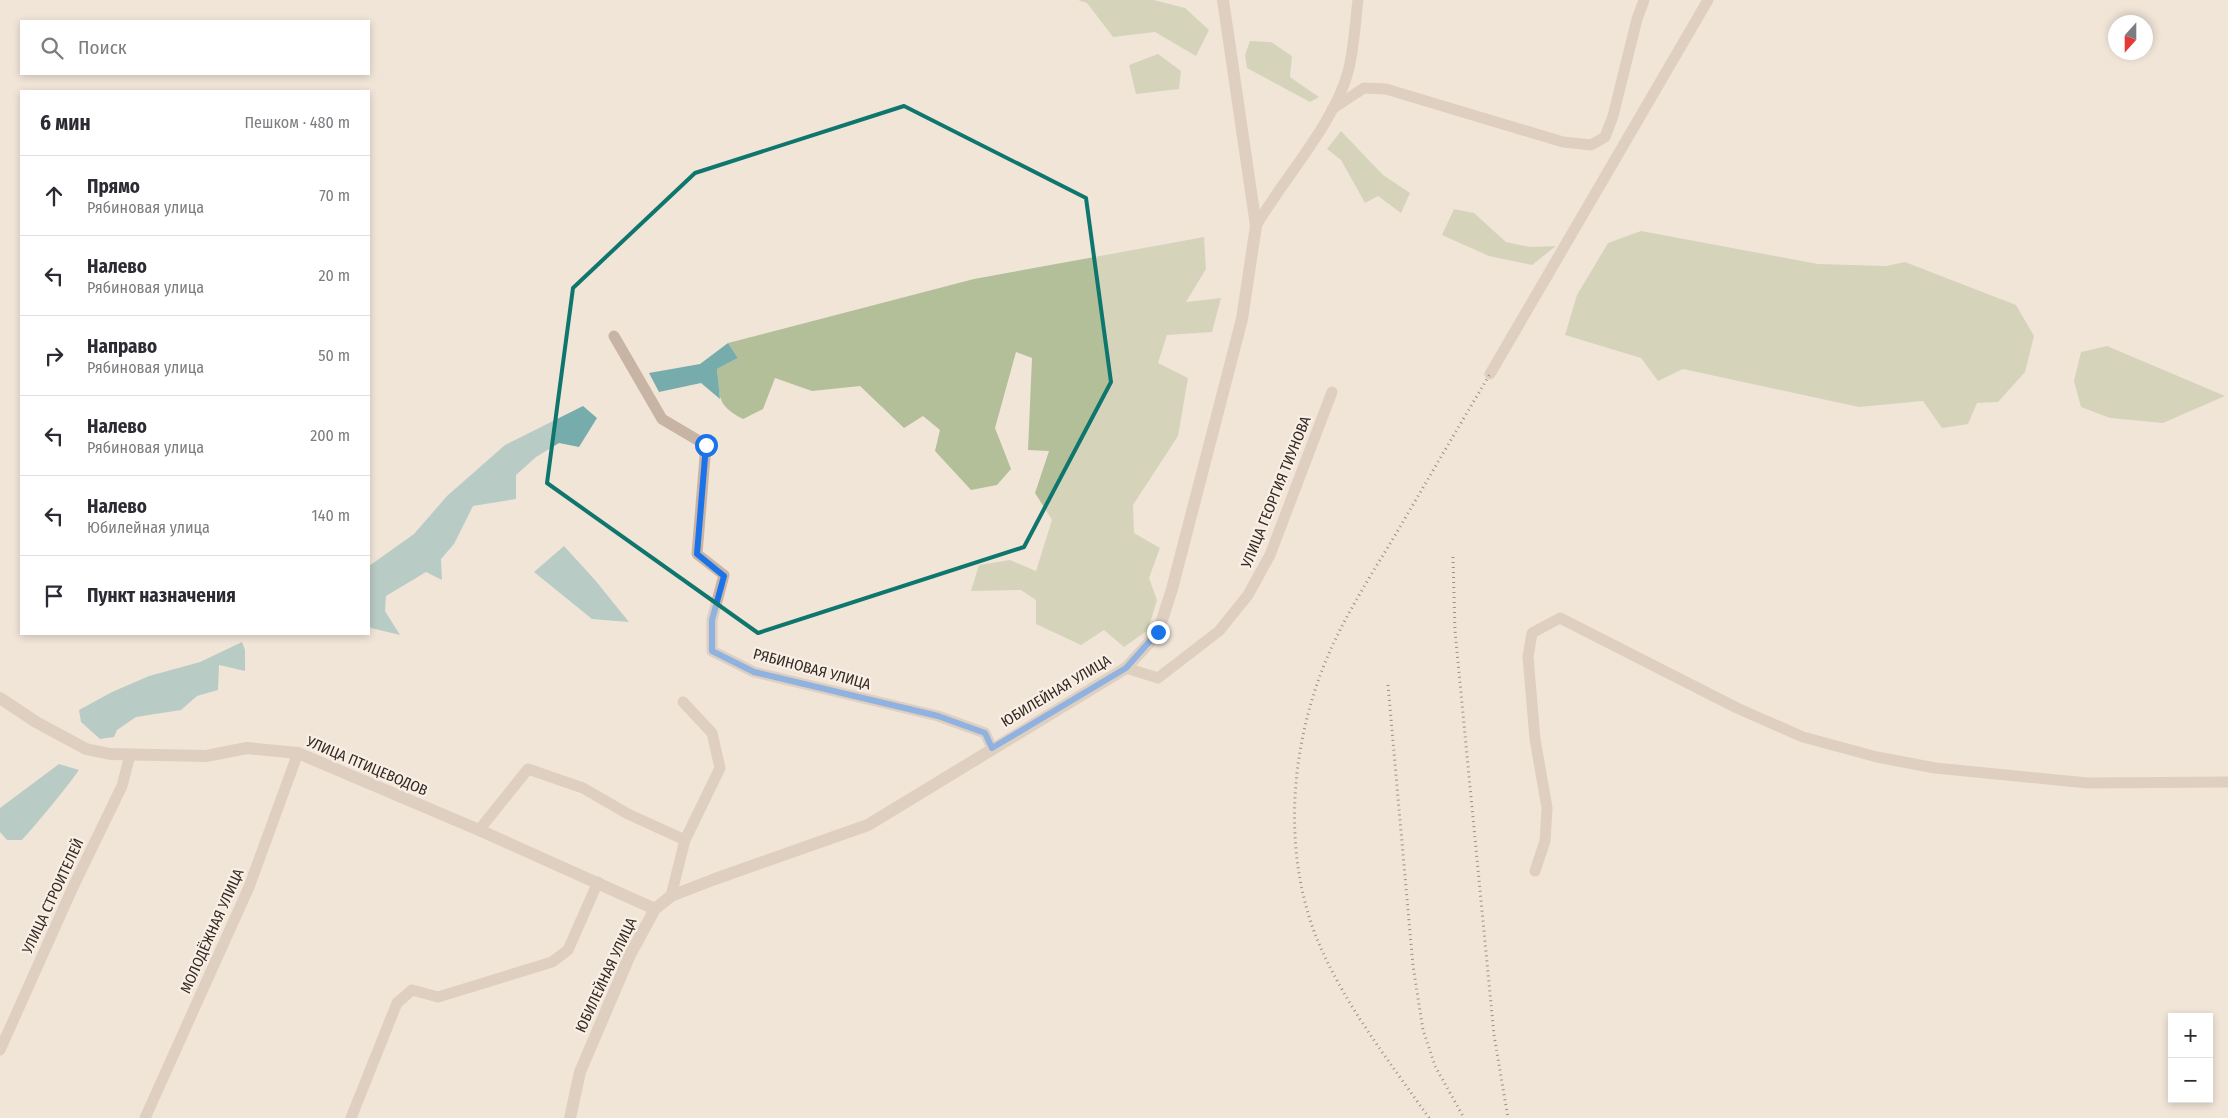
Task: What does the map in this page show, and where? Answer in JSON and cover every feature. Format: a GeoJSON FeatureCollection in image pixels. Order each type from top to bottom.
{"type":"FeatureCollection","features":[{"type":"Feature","properties":{"kind":"street","name":"ЮБИЛЕЙНАЯ УЛИЦА"},"geometry":{"type":"LineString","coordinates":[[570,1118],[580,1072],[630,955],[655,909],[671,896],[868,825],[1126,668],[1158,632],[1172,589],[1242,319],[1256,226],[1223,0]]}},
{"type":"Feature","properties":{"kind":"street"},"geometry":{"type":"LineString","coordinates":[[1256,226],[1332,109],[1348,73],[1358,0]]}},
{"type":"Feature","properties":{"kind":"street"},"geometry":{"type":"LineString","coordinates":[[1332,109],[1364,88],[1386,89],[1564,142],[1591,145],[1605,137],[1613,116],[1637,19],[1644,0]]}},
{"type":"Feature","properties":{"kind":"street"},"geometry":{"type":"LineString","coordinates":[[1490,374],[1708,0]]}},
{"type":"Feature","properties":{"kind":"street","name":"РЯБИНОВАЯ УЛИЦА"},"geometry":{"type":"LineString","coordinates":[[614,336],[662,418],[706,445],[697,554],[724,576],[712,620],[712,651],[754,672],[938,716],[985,733],[992,748]]}},
{"type":"Feature","properties":{"kind":"street","name":"УЛИЦА ГЕОРГИЯ ТИУНОВА"},"geometry":{"type":"LineString","coordinates":[[1126,668],[1158,678],[1220,631],[1248,595],[1270,554],[1332,392]]}},
{"type":"Feature","properties":{"kind":"street"},"geometry":{"type":"LineString","coordinates":[[1535,871],[1546,841],[1547,808],[1535,739],[1528,657],[1532,633],[1560,618],[1736,708],[1803,737],[1877,757],[1935,768],[2088,783],[2228,782]]}},
{"type":"Feature","properties":{"kind":"street","name":"УЛИЦА ПТИЦЕВОДОВ"},"geometry":{"type":"LineString","coordinates":[[1,701],[86,749],[110,754],[206,756],[247,748],[298,754],[479,830],[655,909]]}},
{"type":"Feature","properties":{"kind":"street"},"geometry":{"type":"LineString","coordinates":[[671,896],[685,840],[720,768],[712,733],[683,702]]}},
{"type":"Feature","properties":{"kind":"street","name":"МОЛОДЁЖНАЯ УЛИЦА"},"geometry":{"type":"LineString","coordinates":[[145,1118],[248,887],[298,754]]}},
{"type":"Feature","properties":{"kind":"street","name":"УЛИЦА СТРОИТЕЛЕЙ"},"geometry":{"type":"LineString","coordinates":[[0,1050],[73,887],[122,786],[130,755]]}},
{"type":"Feature","properties":{"kind":"street"},"geometry":{"type":"LineString","coordinates":[[479,830],[528,769],[583,788],[628,814],[685,840]]}},
{"type":"Feature","properties":{"kind":"street"},"geometry":{"type":"LineString","coordinates":[[351,1118],[397,1003],[412,990],[438,997],[552,962],[568,950],[598,882]]}},
{"type":"Feature","properties":{"kind":"highlighted area"},"geometry":{"type":"Polygon","coordinates":[[[904,106],[1086,198],[1111,382],[1024,547],[758,633],[547,483],[573,288],[695,173],[904,106]]]}},
{"type":"Feature","properties":{"kind":"green space"},"geometry":{"type":"Polygon","coordinates":[[[1078,0],[1154,0],[1185,8],[1209,30],[1196,56],[1155,32],[1113,37],[1087,3],[1078,0]]]}},
{"type":"Feature","properties":{"kind":"green space"},"geometry":{"type":"Polygon","coordinates":[[[1250,41],[1271,42],[1292,56],[1290,77],[1319,97],[1310,102],[1247,68],[1245,55],[1250,41]]]}},
{"type":"Feature","properties":{"kind":"green space"},"geometry":{"type":"Polygon","coordinates":[[[1158,54],[1181,71],[1179,89],[1136,94],[1129,65],[1158,54]]]}},
{"type":"Feature","properties":{"kind":"green space"},"geometry":{"type":"Polygon","coordinates":[[[1341,131],[1383,175],[1410,193],[1401,213],[1378,196],[1365,203],[1341,160],[1327,149],[1341,131]]]}},
{"type":"Feature","properties":{"kind":"green space"},"geometry":{"type":"Polygon","coordinates":[[[1454,209],[1474,213],[1506,242],[1530,247],[1556,246],[1532,265],[1489,256],[1442,235],[1454,209]]]}},
{"type":"Feature","properties":{"kind":"green space"},"geometry":{"type":"Polygon","coordinates":[[[1641,231],[1818,264],[1886,266],[1905,262],[2016,305],[2034,336],[2025,372],[1998,402],[1977,403],[1968,424],[1942,428],[1923,401],[1859,407],[1683,369],[1658,381],[1641,358],[1565,335],[1577,295],[1608,243],[1641,231]]]}},
{"type":"Feature","properties":{"kind":"green space"},"geometry":{"type":"Polygon","coordinates":[[[1204,237],[1206,269],[1186,302],[1221,298],[1212,332],[1167,335],[1158,363],[1188,378],[1178,436],[1133,505],[1134,533],[1160,548],[1149,578],[1157,600],[1148,630],[1124,647],[1104,630],[1081,645],[1036,624],[1036,600],[1021,590],[971,591],[979,565],[1010,560],[1036,571],[1052,520],[1035,493],[1049,451],[1028,450],[1032,358],[1016,352],[995,428],[1011,469],[997,485],[971,490],[935,451],[940,430],[923,416],[904,428],[860,386],[812,391],[775,378],[763,409],[743,419],[728,409],[719,393],[717,369],[738,358],[728,343],[974,279],[1204,237]]]}},
{"type":"Feature","properties":{"kind":"green space"},"geometry":{"type":"Polygon","coordinates":[[[2107,346],[2225,396],[2163,423],[2110,418],[2081,407],[2074,381],[2081,352],[2107,346]]]}},
{"type":"Feature","properties":{"kind":"water"},"geometry":{"type":"Polygon","coordinates":[[[728,343],[738,358],[717,369],[720,399],[701,383],[659,392],[649,373],[700,364],[728,343]]]}},
{"type":"Feature","properties":{"kind":"water"},"geometry":{"type":"Polygon","coordinates":[[[583,406],[597,418],[579,447],[559,443],[536,457],[516,475],[516,499],[473,506],[454,544],[441,559],[442,580],[426,572],[386,596],[385,611],[400,635],[371,628],[370,565],[414,534],[447,496],[505,445],[583,406]]]}},
{"type":"Feature","properties":{"kind":"water"},"geometry":{"type":"Polygon","coordinates":[[[564,546],[629,622],[592,619],[534,572],[564,546]]]}},
{"type":"Feature","properties":{"kind":"water"},"geometry":{"type":"Polygon","coordinates":[[[242,642],[245,650],[245,671],[219,665],[218,690],[197,696],[181,710],[136,717],[117,730],[114,737],[100,739],[81,722],[79,710],[112,692],[149,676],[200,662],[242,642]]]}},
{"type":"Feature","properties":{"kind":"water"},"geometry":{"type":"Polygon","coordinates":[[[59,764],[79,770],[22,840],[7,840],[0,832],[0,808],[59,764]]]}},
{"type":"Feature","properties":{"kind":"railway"},"geometry":{"type":"LineString","coordinates":[[1429,1118],[1354,1009],[1340,986],[1317,939],[1305,903],[1298,865],[1295,826],[1296,788],[1300,749],[1309,711],[1320,675],[1335,640],[1349,612],[1490,374]]}},
{"type":"Feature","properties":{"kind":"railway"},"geometry":{"type":"LineString","coordinates":[[1453,557],[1455,631],[1494,1035],[1508,1118]]}},
{"type":"Feature","properties":{"kind":"railway"},"geometry":{"type":"LineString","coordinates":[[1388,685],[1413,966],[1423,1030],[1435,1066],[1464,1118]]}},
{"type":"Feature","properties":{"kind":"route"},"geometry":{"type":"LineString","coordinates":[[706,445],[697,554],[724,576],[712,620],[712,651],[754,672],[938,716],[985,733],[992,748],[1126,668],[1158,632]]}}]}
